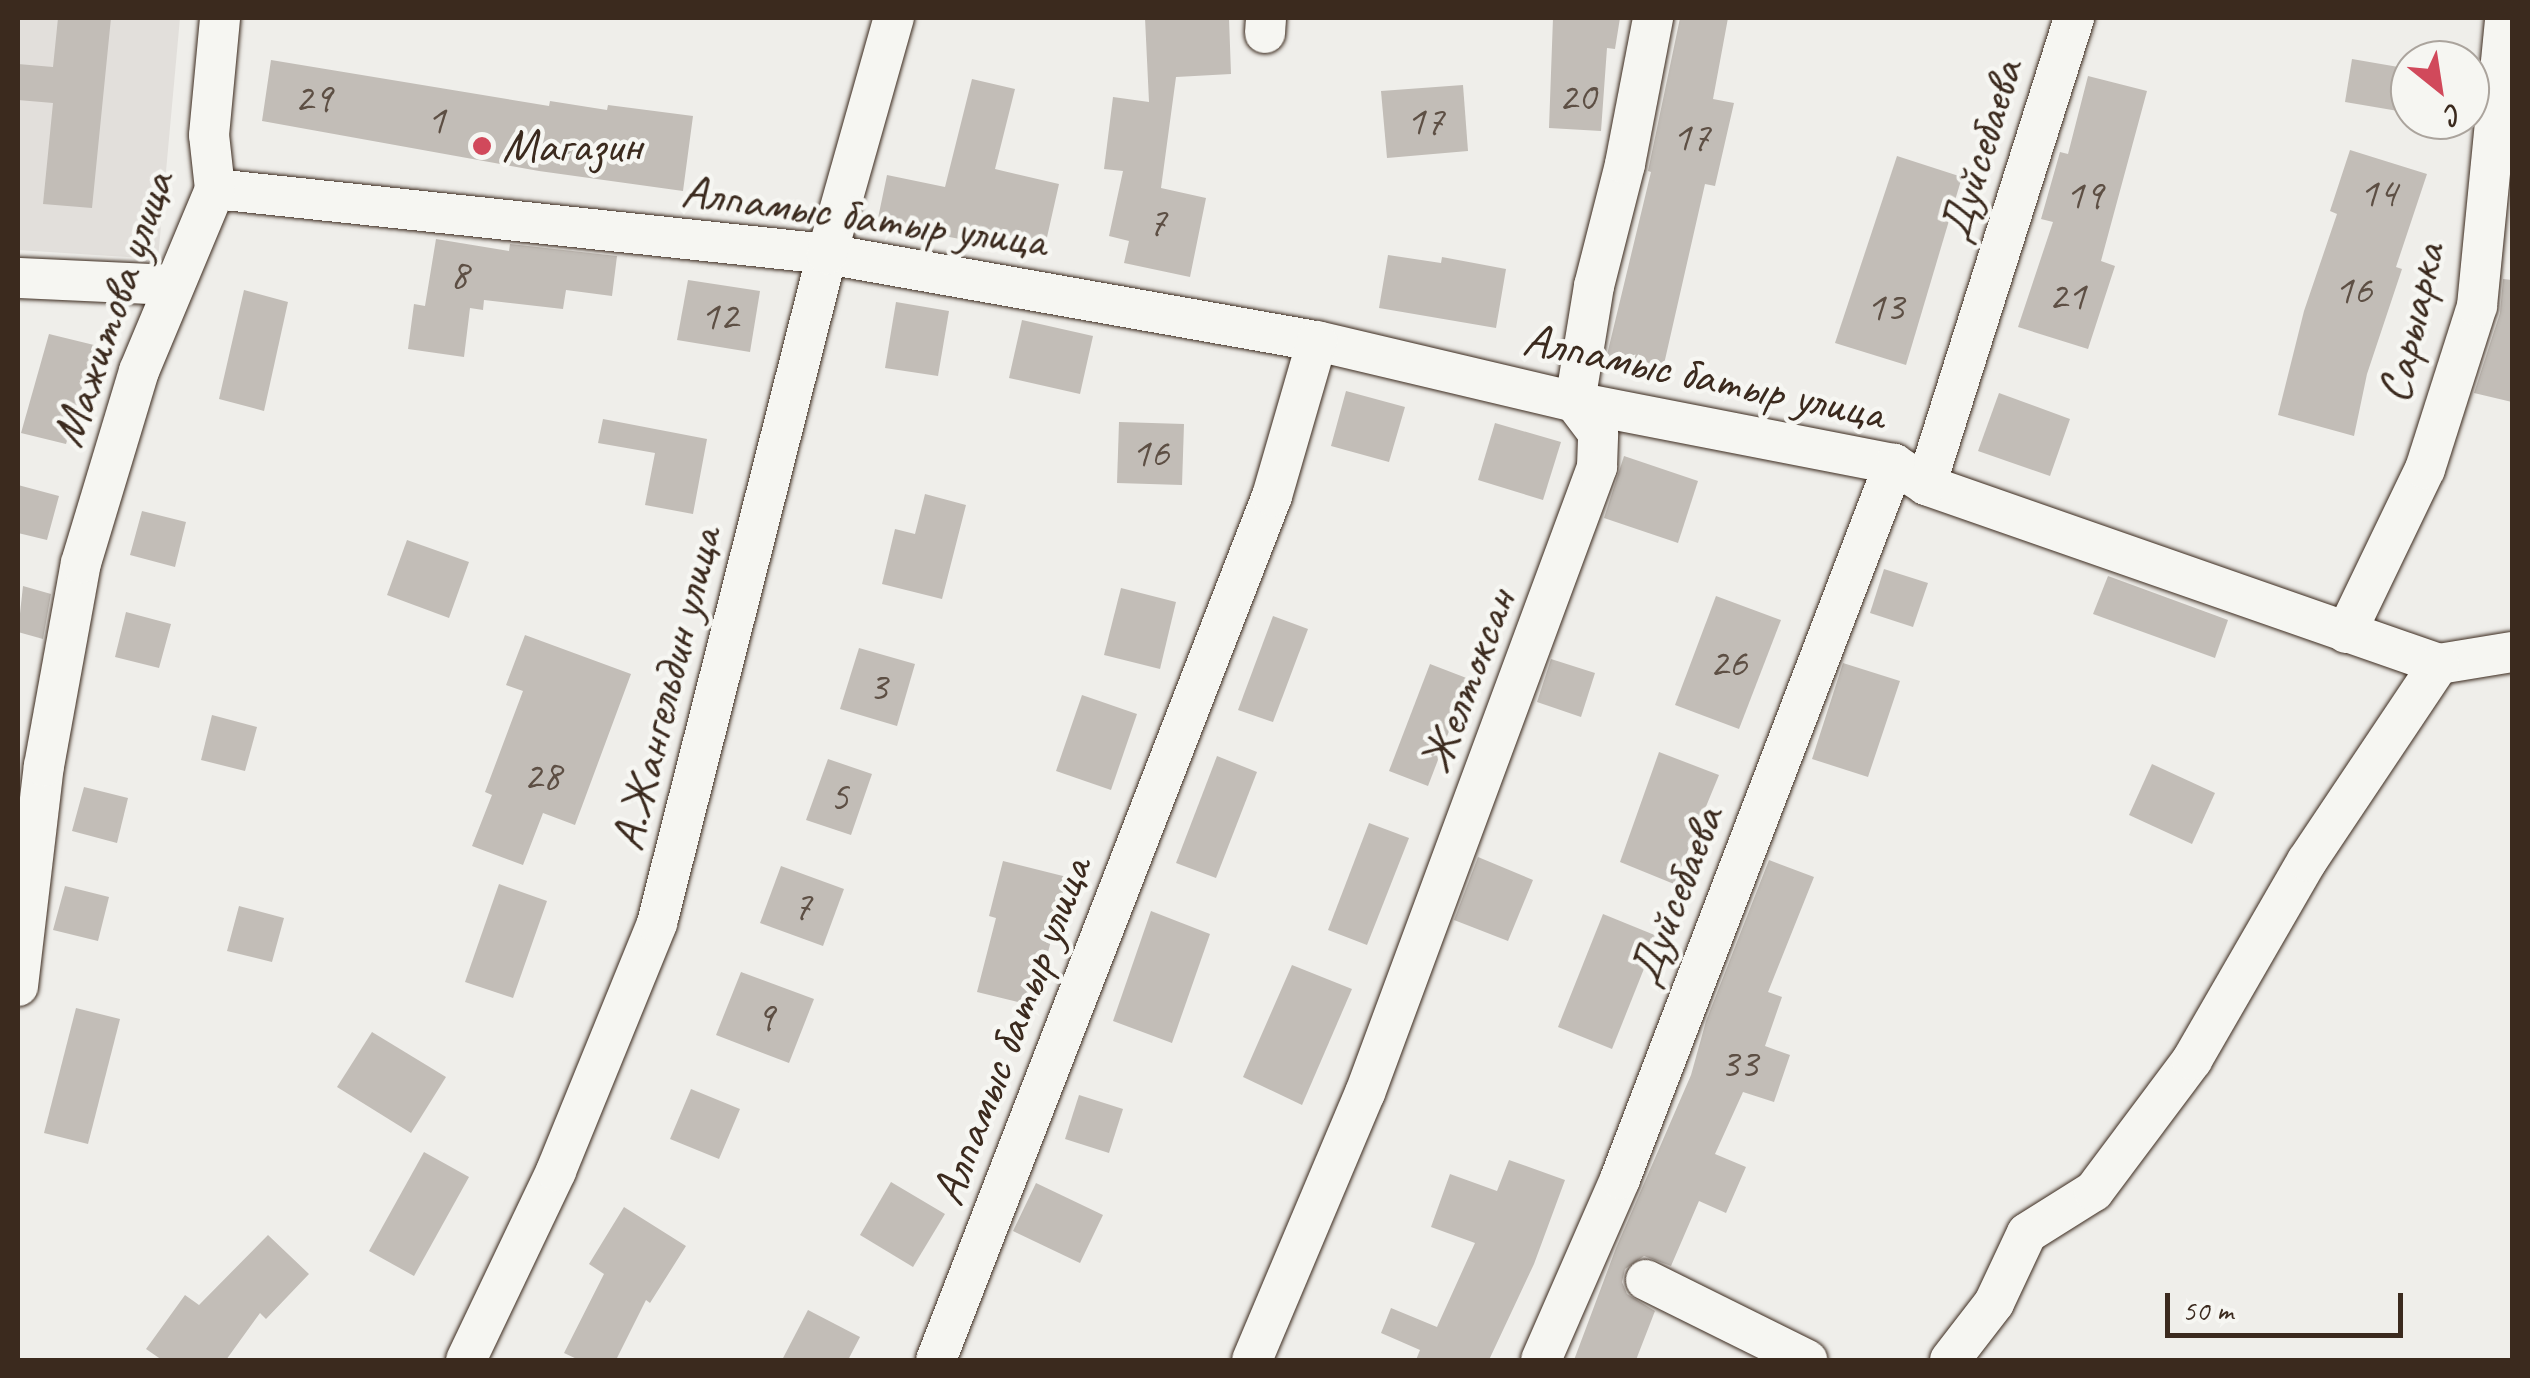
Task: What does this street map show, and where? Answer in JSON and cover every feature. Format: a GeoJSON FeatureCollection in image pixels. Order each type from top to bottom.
{"type":"FeatureCollection","features":[{"type":"Feature","properties":{"kind":"street","name":"Мажитова улица"},"geometry":{"type":"LineString","coordinates":[[18,986],[44,766],[81,563],[140,371],[215,189],[209,135],[220,18]]}},
{"type":"Feature","properties":{"kind":"street","name":"А.Жангельдин улица"},"geometry":{"type":"LineString","coordinates":[[466,1360],[556,1171],[657,923],[826,254],[894,18]]}},
{"type":"Feature","properties":{"kind":"street"},"geometry":{"type":"LineString","coordinates":[[1575,402],[1594,286],[1625,164],[1653,18]]}},
{"type":"Feature","properties":{"kind":"street","name":"Дуйсебаева"},"geometry":{"type":"LineString","coordinates":[[1541,1360],[1620,1179],[1910,475],[2074,18]]}},
{"type":"Feature","properties":{"kind":"street","name":"Сарыарка"},"geometry":{"type":"LineString","coordinates":[[2346,633],[2425,468],[2477,306],[2504,18]]}},
{"type":"Feature","properties":{"kind":"street","name":"Алпамыс батыр улица"},"geometry":{"type":"LineString","coordinates":[[215,189],[826,254],[1317,341],[1910,475],[2440,664]]}},
{"type":"Feature","properties":{"kind":"street"},"geometry":{"type":"LineString","coordinates":[[18,278],[174,285]]}},
{"type":"Feature","properties":{"kind":"street","name":"Алпамыс батыр улица"},"geometry":{"type":"LineString","coordinates":[[936,1360],[1272,496],[1317,341]]}},
{"type":"Feature","properties":{"kind":"street","name":"Желтоксан"},"geometry":{"type":"LineString","coordinates":[[1252,1360],[1366,1093],[1578,528],[1597,467],[1598,433],[1575,402]]}},
{"type":"Feature","properties":{"kind":"street"},"geometry":{"type":"LineString","coordinates":[[1950,1360],[1994,1303],[2028,1233],[2094,1191],[2192,1060],[2306,861],[2440,664],[2512,652]]}},
{"type":"Feature","properties":{"kind":"street"},"geometry":{"type":"LineString","coordinates":[[1646,1280],[1807,1360]]}},
{"type":"Feature","properties":{"kind":"shaded area"},"geometry":{"type":"Polygon","coordinates":[[[18,18],[180,18],[158,259],[18,250],[18,18]]]}},
{"type":"Feature","properties":{"kind":"building"},"geometry":{"type":"Polygon","coordinates":[[[58,18],[111,18],[92,208],[43,204],[53,103],[18,100],[18,64],[53,67],[58,18]]]}},
{"type":"Feature","properties":{"kind":"building"},"geometry":{"type":"Polygon","coordinates":[[[1145,18],[1229,18],[1231,74],[1176,77],[1161,188],[1206,198],[1190,277],[1124,263],[1129,241],[1109,236],[1123,171],[1104,169],[1113,97],[1149,102],[1145,18]]]}},
{"type":"Feature","properties":{"kind":"building"},"geometry":{"type":"Polygon","coordinates":[[[1553,18],[1620,18],[1615,49],[1607,48],[1601,131],[1549,128],[1553,18]]]}},
{"type":"Feature","properties":{"kind":"building"},"geometry":{"type":"Polygon","coordinates":[[[1680,18],[1728,18],[1713,99],[1734,103],[1715,186],[1705,184],[1662,373],[1606,359],[1651,172],[1648,171],[1680,18]]]}},
{"type":"Feature","properties":{"kind":"building"},"geometry":{"type":"Polygon","coordinates":[[[2352,59],[2390,66],[2390,110],[2345,102],[2352,59]]]}},
{"type":"Feature","properties":{"kind":"building"},"geometry":{"type":"Polygon","coordinates":[[[271,60],[549,106],[550,101],[607,110],[608,105],[693,116],[683,191],[539,171],[262,121],[271,60]]]}},
{"type":"Feature","properties":{"kind":"building"},"geometry":{"type":"Polygon","coordinates":[[[2088,76],[2147,91],[2101,261],[2115,266],[2088,349],[2018,327],[2053,222],[2041,219],[2060,152],[2068,154],[2088,76]]]}},
{"type":"Feature","properties":{"kind":"building"},"geometry":{"type":"Polygon","coordinates":[[[972,79],[1015,89],[995,169],[1059,184],[1043,255],[877,223],[887,175],[945,187],[972,79]]]}},
{"type":"Feature","properties":{"kind":"building"},"geometry":{"type":"Polygon","coordinates":[[[1463,85],[1468,151],[1387,158],[1381,91],[1463,85]]]}},
{"type":"Feature","properties":{"kind":"building"},"geometry":{"type":"Polygon","coordinates":[[[2350,150],[2427,174],[2396,267],[2402,269],[2367,374],[2354,436],[2278,415],[2304,311],[2337,214],[2330,211],[2350,150]]]}},
{"type":"Feature","properties":{"kind":"building"},"geometry":{"type":"Polygon","coordinates":[[[1897,156],[1962,177],[1906,365],[1835,343],[1897,156]]]}},
{"type":"Feature","properties":{"kind":"building"},"geometry":{"type":"Polygon","coordinates":[[[436,239],[509,251],[510,244],[617,256],[612,296],[566,290],[563,309],[484,300],[483,310],[470,308],[464,357],[408,349],[414,304],[425,306],[436,239]]]}},
{"type":"Feature","properties":{"kind":"building"},"geometry":{"type":"Polygon","coordinates":[[[1388,255],[1441,263],[1442,257],[1506,269],[1496,328],[1379,308],[1388,255]]]}},
{"type":"Feature","properties":{"kind":"building"},"geometry":{"type":"Polygon","coordinates":[[[2503,279],[2512,280],[2512,402],[2474,393],[2500,313],[2503,279]]]}},
{"type":"Feature","properties":{"kind":"building"},"geometry":{"type":"Polygon","coordinates":[[[688,280],[760,291],[750,352],[677,340],[688,280]]]}},
{"type":"Feature","properties":{"kind":"building"},"geometry":{"type":"Polygon","coordinates":[[[244,290],[288,302],[264,411],[219,399],[244,290]]]}},
{"type":"Feature","properties":{"kind":"building"},"geometry":{"type":"Polygon","coordinates":[[[896,302],[949,311],[938,376],[885,368],[896,302]]]}},
{"type":"Feature","properties":{"kind":"building"},"geometry":{"type":"Polygon","coordinates":[[[1022,320],[1093,336],[1080,394],[1009,378],[1022,320]]]}},
{"type":"Feature","properties":{"kind":"building"},"geometry":{"type":"Polygon","coordinates":[[[49,334],[94,345],[66,444],[21,433],[49,334]]]}},
{"type":"Feature","properties":{"kind":"building"},"geometry":{"type":"Polygon","coordinates":[[[1346,391],[1405,407],[1389,462],[1331,446],[1346,391]]]}},
{"type":"Feature","properties":{"kind":"building"},"geometry":{"type":"Polygon","coordinates":[[[1999,393],[2070,419],[2050,476],[1978,451],[1999,393]]]}},
{"type":"Feature","properties":{"kind":"building"},"geometry":{"type":"Polygon","coordinates":[[[603,419],[707,439],[693,514],[645,505],[655,453],[598,443],[603,419]]]}},
{"type":"Feature","properties":{"kind":"building"},"geometry":{"type":"Polygon","coordinates":[[[1119,422],[1184,424],[1182,485],[1117,483],[1119,422]]]}},
{"type":"Feature","properties":{"kind":"building"},"geometry":{"type":"Polygon","coordinates":[[[1495,423],[1561,442],[1543,500],[1478,480],[1495,423]]]}},
{"type":"Feature","properties":{"kind":"building"},"geometry":{"type":"Polygon","coordinates":[[[1624,456],[1698,481],[1678,543],[1604,518],[1624,456]]]}},
{"type":"Feature","properties":{"kind":"building"},"geometry":{"type":"Polygon","coordinates":[[[18,485],[59,496],[47,540],[18,533],[18,485]]]}},
{"type":"Feature","properties":{"kind":"building"},"geometry":{"type":"Polygon","coordinates":[[[925,494],[966,505],[942,599],[882,584],[895,529],[915,534],[925,494]]]}},
{"type":"Feature","properties":{"kind":"building"},"geometry":{"type":"Polygon","coordinates":[[[142,511],[186,522],[175,567],[130,555],[142,511]]]}},
{"type":"Feature","properties":{"kind":"building"},"geometry":{"type":"Polygon","coordinates":[[[407,540],[469,562],[449,618],[387,595],[407,540]]]}},
{"type":"Feature","properties":{"kind":"building"},"geometry":{"type":"Polygon","coordinates":[[[1884,569],[1928,583],[1913,627],[1870,613],[1884,569]]]}},
{"type":"Feature","properties":{"kind":"building"},"geometry":{"type":"Polygon","coordinates":[[[2108,576],[2228,620],[2215,658],[2093,614],[2108,576]]]}},
{"type":"Feature","properties":{"kind":"building"},"geometry":{"type":"Polygon","coordinates":[[[23,586],[51,594],[43,639],[18,632],[23,586]]]}},
{"type":"Feature","properties":{"kind":"building"},"geometry":{"type":"Polygon","coordinates":[[[1121,588],[1176,602],[1160,669],[1104,655],[1121,588]]]}},
{"type":"Feature","properties":{"kind":"building"},"geometry":{"type":"Polygon","coordinates":[[[1716,596],[1781,620],[1739,729],[1675,705],[1716,596]]]}},
{"type":"Feature","properties":{"kind":"building"},"geometry":{"type":"Polygon","coordinates":[[[126,612],[171,624],[159,668],[115,657],[126,612]]]}},
{"type":"Feature","properties":{"kind":"building"},"geometry":{"type":"Polygon","coordinates":[[[1273,616],[1308,629],[1273,722],[1238,710],[1273,616]]]}},
{"type":"Feature","properties":{"kind":"building"},"geometry":{"type":"Polygon","coordinates":[[[525,635],[631,674],[575,825],[543,813],[523,865],[472,846],[492,795],[485,792],[523,691],[506,685],[525,635]]]}},
{"type":"Feature","properties":{"kind":"building"},"geometry":{"type":"Polygon","coordinates":[[[859,648],[915,664],[897,726],[840,709],[859,648]]]}},
{"type":"Feature","properties":{"kind":"building"},"geometry":{"type":"Polygon","coordinates":[[[1551,659],[1595,673],[1581,717],[1537,702],[1551,659]]]}},
{"type":"Feature","properties":{"kind":"building"},"geometry":{"type":"Polygon","coordinates":[[[1843,663],[1900,681],[1868,777],[1812,759],[1843,663]]]}},
{"type":"Feature","properties":{"kind":"building"},"geometry":{"type":"Polygon","coordinates":[[[1430,664],[1469,679],[1428,786],[1389,771],[1430,664]]]}},
{"type":"Feature","properties":{"kind":"building"},"geometry":{"type":"Polygon","coordinates":[[[1082,695],[1137,714],[1111,790],[1056,771],[1082,695]]]}},
{"type":"Feature","properties":{"kind":"building"},"geometry":{"type":"Polygon","coordinates":[[[212,715],[257,727],[245,771],[201,760],[212,715]]]}},
{"type":"Feature","properties":{"kind":"building"},"geometry":{"type":"Polygon","coordinates":[[[1659,752],[1719,775],[1674,884],[1620,862],[1659,752]]]}},
{"type":"Feature","properties":{"kind":"building"},"geometry":{"type":"Polygon","coordinates":[[[1217,756],[1257,772],[1216,878],[1176,863],[1217,756]]]}},
{"type":"Feature","properties":{"kind":"building"},"geometry":{"type":"Polygon","coordinates":[[[828,759],[872,774],[851,835],[806,820],[828,759]]]}},
{"type":"Feature","properties":{"kind":"building"},"geometry":{"type":"Polygon","coordinates":[[[2152,764],[2215,793],[2192,844],[2129,815],[2152,764]]]}},
{"type":"Feature","properties":{"kind":"building"},"geometry":{"type":"Polygon","coordinates":[[[84,787],[128,798],[117,843],[72,831],[84,787]]]}},
{"type":"Feature","properties":{"kind":"building"},"geometry":{"type":"Polygon","coordinates":[[[1369,823],[1409,838],[1367,945],[1328,930],[1369,823]]]}},
{"type":"Feature","properties":{"kind":"building"},"geometry":{"type":"Polygon","coordinates":[[[1478,857],[1533,880],[1508,941],[1454,920],[1478,857]]]}},
{"type":"Feature","properties":{"kind":"building"},"geometry":{"type":"Polygon","coordinates":[[[1769,860],[1814,877],[1768,992],[1782,997],[1765,1046],[1790,1055],[1774,1102],[1743,1092],[1715,1154],[1746,1167],[1726,1213],[1699,1201],[1671,1266],[1644,1256],[1625,1269],[1622,1282],[1627,1294],[1655,1311],[1636,1360],[1574,1360],[1616,1248],[1691,1075],[1706,1021],[1769,860]]]}},
{"type":"Feature","properties":{"kind":"building"},"geometry":{"type":"Polygon","coordinates":[[[1003,861],[1075,879],[1061,935],[1053,933],[1034,1006],[977,992],[996,918],[989,916],[1003,861]]]}},
{"type":"Feature","properties":{"kind":"building"},"geometry":{"type":"Polygon","coordinates":[[[781,866],[844,889],[823,946],[760,923],[781,866]]]}},
{"type":"Feature","properties":{"kind":"building"},"geometry":{"type":"Polygon","coordinates":[[[499,884],[547,901],[513,998],[465,982],[499,884]]]}},
{"type":"Feature","properties":{"kind":"building"},"geometry":{"type":"Polygon","coordinates":[[[65,886],[109,897],[98,941],[53,930],[65,886]]]}},
{"type":"Feature","properties":{"kind":"building"},"geometry":{"type":"Polygon","coordinates":[[[239,906],[284,918],[272,962],[227,951],[239,906]]]}},
{"type":"Feature","properties":{"kind":"building"},"geometry":{"type":"Polygon","coordinates":[[[1151,911],[1210,934],[1172,1043],[1113,1021],[1151,911]]]}},
{"type":"Feature","properties":{"kind":"building"},"geometry":{"type":"Polygon","coordinates":[[[1603,914],[1657,936],[1612,1049],[1558,1027],[1603,914]]]}},
{"type":"Feature","properties":{"kind":"building"},"geometry":{"type":"Polygon","coordinates":[[[1292,965],[1352,989],[1302,1105],[1243,1077],[1292,965]]]}},
{"type":"Feature","properties":{"kind":"building"},"geometry":{"type":"Polygon","coordinates":[[[741,972],[814,999],[789,1063],[716,1035],[741,972]]]}},
{"type":"Feature","properties":{"kind":"building"},"geometry":{"type":"Polygon","coordinates":[[[76,1008],[120,1019],[88,1144],[44,1133],[76,1008]]]}},
{"type":"Feature","properties":{"kind":"building"},"geometry":{"type":"Polygon","coordinates":[[[372,1032],[446,1077],[411,1133],[337,1087],[372,1032]]]}},
{"type":"Feature","properties":{"kind":"building"},"geometry":{"type":"Polygon","coordinates":[[[691,1089],[740,1109],[719,1159],[670,1139],[691,1089]]]}},
{"type":"Feature","properties":{"kind":"building"},"geometry":{"type":"Polygon","coordinates":[[[1079,1095],[1123,1109],[1109,1153],[1065,1139],[1079,1095]]]}},
{"type":"Feature","properties":{"kind":"building"},"geometry":{"type":"Polygon","coordinates":[[[424,1152],[469,1177],[414,1276],[369,1251],[424,1152]]]}},
{"type":"Feature","properties":{"kind":"building"},"geometry":{"type":"Polygon","coordinates":[[[1509,1160],[1565,1180],[1534,1264],[1489,1360],[1416,1360],[1420,1350],[1381,1333],[1391,1308],[1437,1327],[1475,1243],[1431,1227],[1450,1174],[1497,1191],[1509,1160]]]}},
{"type":"Feature","properties":{"kind":"building"},"geometry":{"type":"Polygon","coordinates":[[[891,1182],[945,1214],[913,1267],[860,1235],[891,1182]]]}},
{"type":"Feature","properties":{"kind":"building"},"geometry":{"type":"Polygon","coordinates":[[[1036,1183],[1103,1215],[1080,1263],[1013,1231],[1036,1183]]]}},
{"type":"Feature","properties":{"kind":"building"},"geometry":{"type":"Polygon","coordinates":[[[624,1207],[686,1246],[650,1303],[646,1300],[616,1360],[579,1360],[564,1353],[604,1274],[589,1264],[624,1207]]]}},
{"type":"Feature","properties":{"kind":"building"},"geometry":{"type":"Polygon","coordinates":[[[268,1235],[309,1274],[266,1319],[260,1313],[226,1360],[162,1360],[146,1349],[185,1295],[199,1305],[268,1235]]]}},
{"type":"Feature","properties":{"kind":"building"},"geometry":{"type":"Polygon","coordinates":[[[808,1310],[860,1337],[848,1360],[782,1360],[808,1310]]]}},
{"type":"Feature","properties":{"kind":"place","name":"Магазин"},"geometry":{"type":"Point","coordinates":[482,146]}}]}
